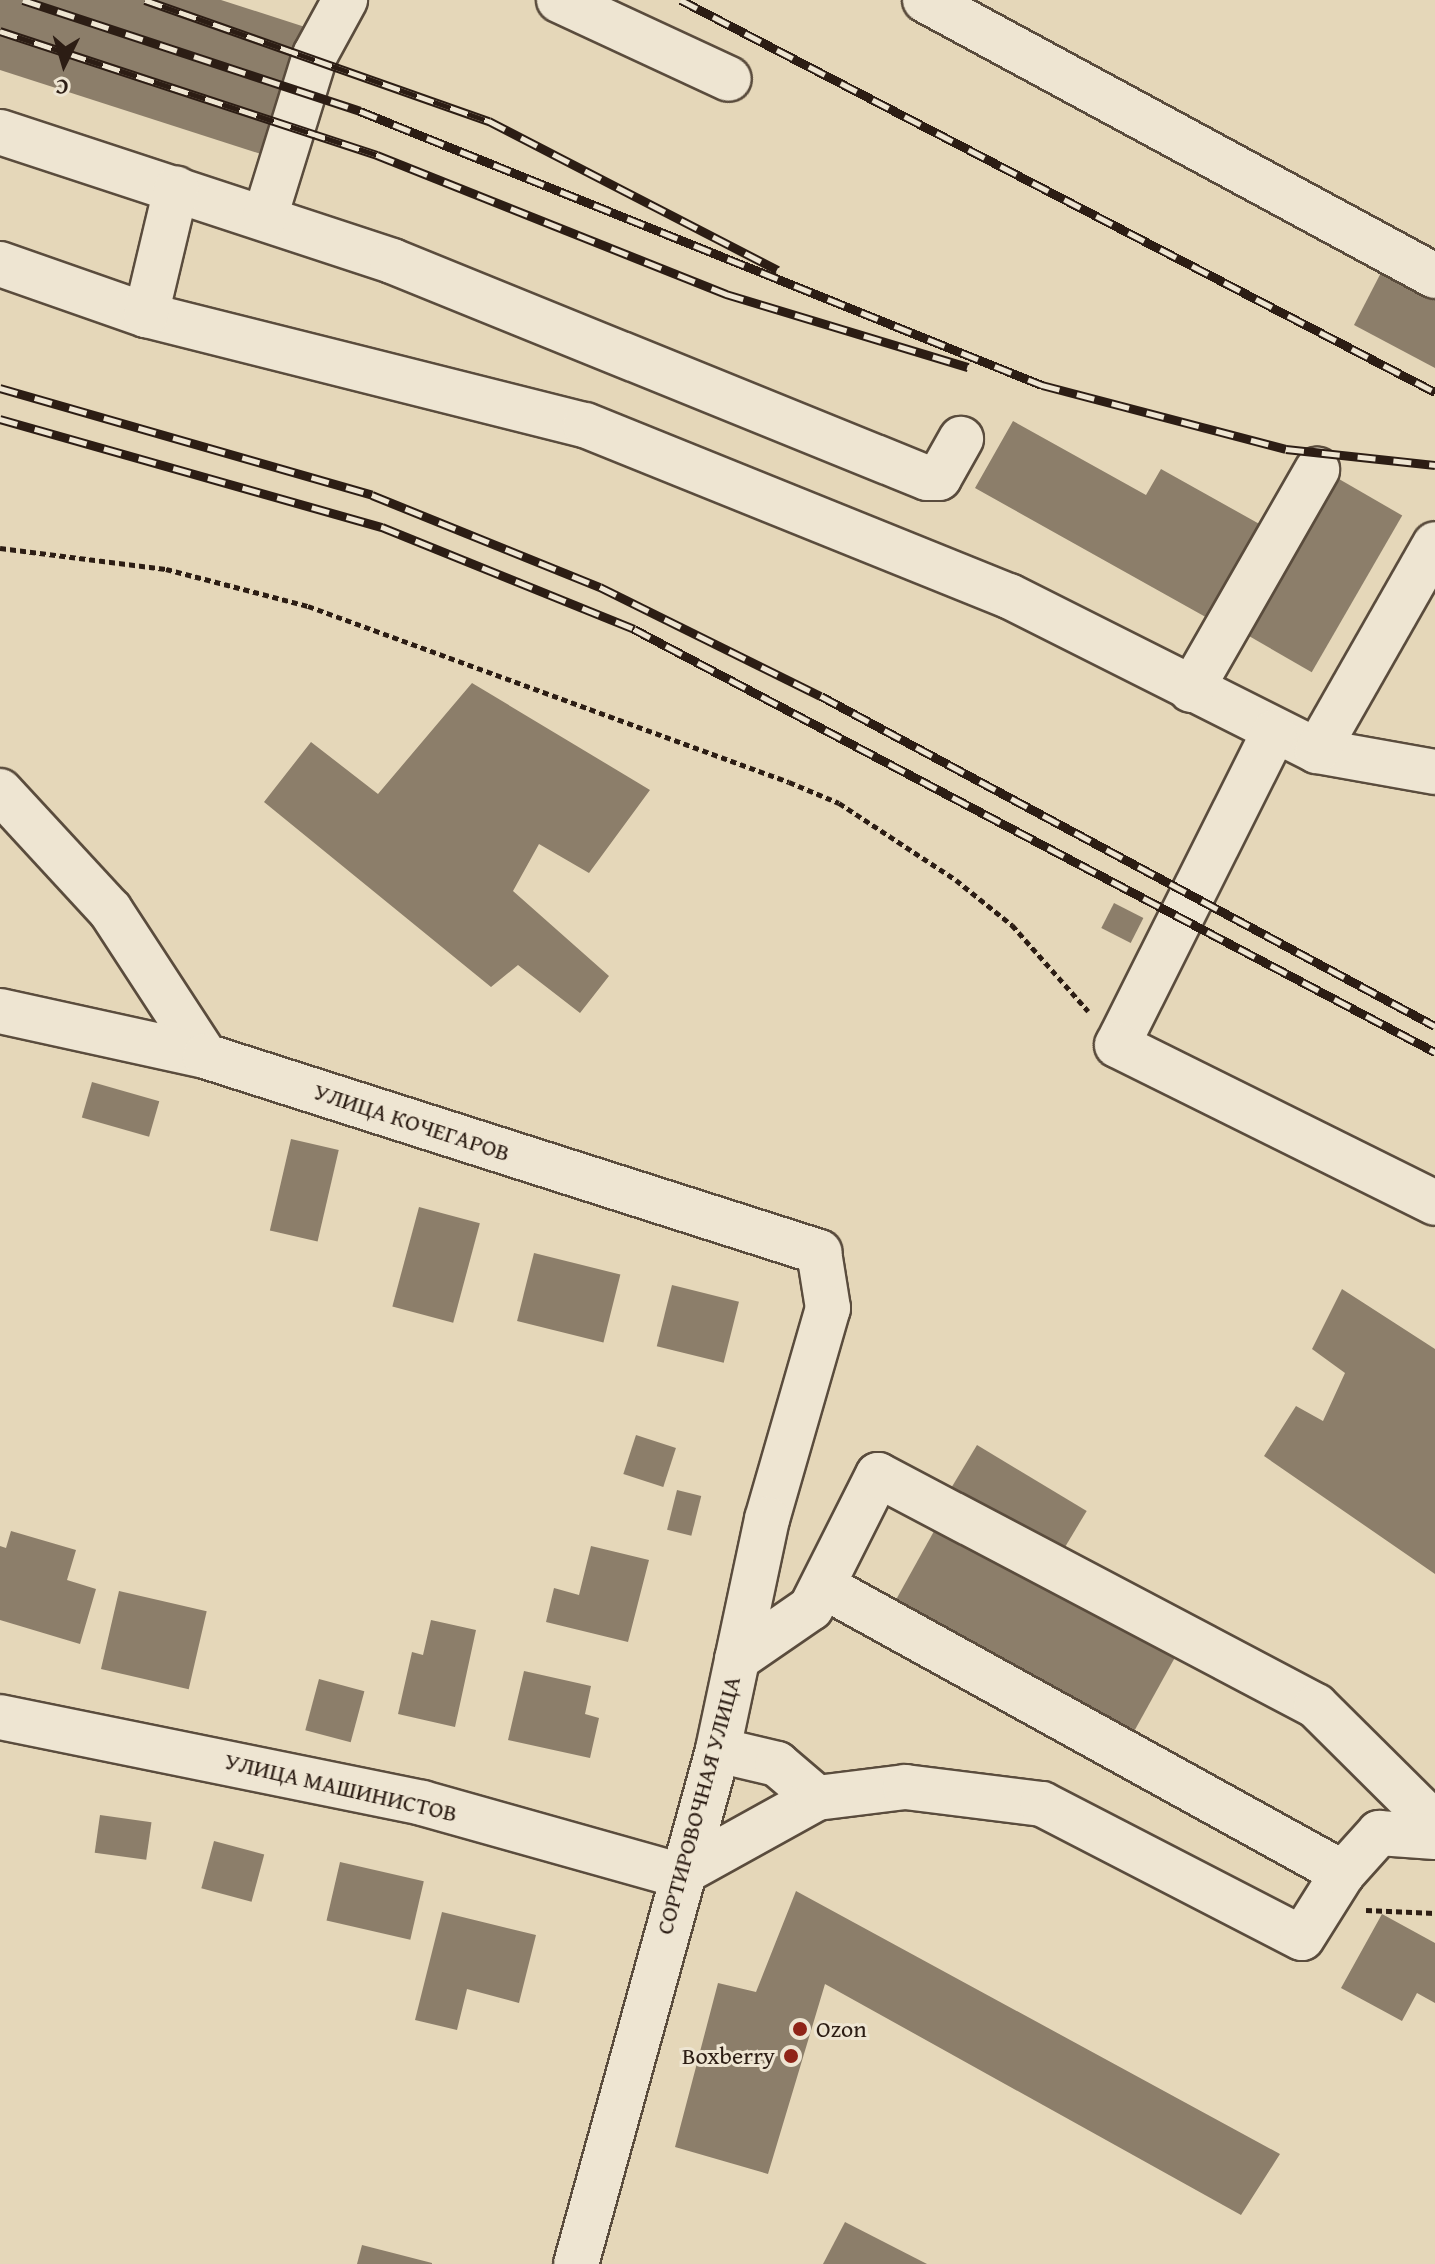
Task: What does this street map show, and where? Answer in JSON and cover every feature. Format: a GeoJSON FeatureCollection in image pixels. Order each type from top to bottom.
{"type":"FeatureCollection","features":[{"type":"Feature","properties":{"kind":"street"},"geometry":{"type":"LineString","coordinates":[[559,0],[729,79]]}},
{"type":"Feature","properties":{"kind":"street"},"geometry":{"type":"LineString","coordinates":[[925,0],[1435,276]]}},
{"type":"Feature","properties":{"kind":"street"},"geometry":{"type":"LineString","coordinates":[[265,217],[315,55],[341,1]]}},
{"type":"Feature","properties":{"kind":"street"},"geometry":{"type":"LineString","coordinates":[[0,132],[392,261],[927,478],[939,478],[961,439]]}},
{"type":"Feature","properties":{"kind":"street"},"geometry":{"type":"LineString","coordinates":[[146,315],[176,189]]}},
{"type":"Feature","properties":{"kind":"street"},"geometry":{"type":"LineString","coordinates":[[0,264],[146,315],[585,425],[893,545],[1317,751],[1435,772]]}},
{"type":"Feature","properties":{"kind":"street"},"geometry":{"type":"LineString","coordinates":[[1191,690],[1317,470]]}},
{"type":"Feature","properties":{"kind":"street"},"geometry":{"type":"LineString","coordinates":[[1317,751],[1435,544]]}},
{"type":"Feature","properties":{"kind":"street"},"geometry":{"type":"LineString","coordinates":[[1274,732],[1117,1045],[1435,1203]]}},
{"type":"Feature","properties":{"kind":"street"},"geometry":{"type":"LineString","coordinates":[[0,791],[110,910],[205,1056]]}},
{"type":"Feature","properties":{"kind":"street","name":"УЛИЦА КОЧЕГАРОВ"},"geometry":{"type":"LineString","coordinates":[[0,1011],[205,1056],[819,1252]]}},
{"type":"Feature","properties":{"kind":"street","name":"СОРТИРОВОЧНАЯ УЛИЦА"},"geometry":{"type":"LineString","coordinates":[[591,2258],[678,1875],[718,1750],[767,1519],[828,1308],[819,1252]]}},
{"type":"Feature","properties":{"kind":"street"},"geometry":{"type":"LineString","coordinates":[[737,1659],[811,1608],[878,1475],[1316,1706],[1435,1824]]}},
{"type":"Feature","properties":{"kind":"street"},"geometry":{"type":"LineString","coordinates":[[823,1586],[1332,1890]]}},
{"type":"Feature","properties":{"kind":"street","name":"УЛИЦА МАШИНИСТОВ"},"geometry":{"type":"LineString","coordinates":[[0,1717],[422,1803],[678,1875]]}},
{"type":"Feature","properties":{"kind":"street"},"geometry":{"type":"LineString","coordinates":[[718,1750],[777,1764],[817,1798]]}},
{"type":"Feature","properties":{"kind":"street"},"geometry":{"type":"LineString","coordinates":[[678,1875],[817,1798],[905,1787],[1042,1804],[1302,1938],[1332,1890],[1379,1833],[1435,1837]]}},
{"type":"Feature","properties":{"kind":"path"},"geometry":{"type":"LineString","coordinates":[[0,548],[166,569],[308,606],[839,803],[1012,925],[1117,1045]]}},
{"type":"Feature","properties":{"kind":"path"},"geometry":{"type":"LineString","coordinates":[[1332,1890],[1435,1913]]}},
{"type":"Feature","properties":{"kind":"building"},"geometry":{"type":"Polygon","coordinates":[[[0,0],[221,0],[305,27],[264,155],[0,70],[0,0]]]}},
{"type":"Feature","properties":{"kind":"building"},"geometry":{"type":"Polygon","coordinates":[[[1387,261],[1435,287],[1435,368],[1354,325],[1387,261]]]}},
{"type":"Feature","properties":{"kind":"building"},"geometry":{"type":"Polygon","coordinates":[[[1013,421],[1146,495],[1161,469],[1263,526],[1211,620],[975,488],[1013,421]]]}},
{"type":"Feature","properties":{"kind":"building"},"geometry":{"type":"Polygon","coordinates":[[[1339,479],[1402,516],[1312,672],[1248,636],[1339,479]]]}},
{"type":"Feature","properties":{"kind":"building"},"geometry":{"type":"Polygon","coordinates":[[[472,683],[650,790],[589,873],[539,844],[513,891],[609,976],[580,1013],[518,965],[491,987],[264,802],[311,742],[378,794],[472,683]]]}},
{"type":"Feature","properties":{"kind":"building"},"geometry":{"type":"Polygon","coordinates":[[[1114,903],[1143,918],[1131,943],[1101,928],[1114,903]]]}},
{"type":"Feature","properties":{"kind":"building"},"geometry":{"type":"Polygon","coordinates":[[[92,1082],[159,1101],[149,1137],[82,1118],[92,1082]]]}},
{"type":"Feature","properties":{"kind":"building"},"geometry":{"type":"Polygon","coordinates":[[[291,1139],[339,1150],[318,1242],[270,1231],[291,1139]]]}},
{"type":"Feature","properties":{"kind":"building"},"geometry":{"type":"Polygon","coordinates":[[[419,1207],[480,1223],[453,1323],[392,1306],[419,1207]]]}},
{"type":"Feature","properties":{"kind":"building"},"geometry":{"type":"Polygon","coordinates":[[[534,1253],[620,1275],[603,1342],[517,1321],[534,1253]]]}},
{"type":"Feature","properties":{"kind":"building"},"geometry":{"type":"Polygon","coordinates":[[[672,1285],[739,1302],[724,1363],[657,1346],[672,1285]]]}},
{"type":"Feature","properties":{"kind":"building"},"geometry":{"type":"Polygon","coordinates":[[[1342,1289],[1435,1349],[1435,1574],[1264,1456],[1296,1406],[1323,1421],[1345,1373],[1312,1349],[1342,1289]]]}},
{"type":"Feature","properties":{"kind":"building"},"geometry":{"type":"Polygon","coordinates":[[[636,1435],[676,1448],[663,1487],[623,1474],[636,1435]]]}},
{"type":"Feature","properties":{"kind":"building"},"geometry":{"type":"Polygon","coordinates":[[[977,1445],[1087,1511],[1058,1559],[948,1493],[977,1445]]]}},
{"type":"Feature","properties":{"kind":"building"},"geometry":{"type":"Polygon","coordinates":[[[677,1490],[701,1496],[691,1536],[667,1530],[677,1490]]]}},
{"type":"Feature","properties":{"kind":"building"},"geometry":{"type":"Polygon","coordinates":[[[938,1524],[1176,1656],[1132,1735],[894,1604],[938,1524]]]}},
{"type":"Feature","properties":{"kind":"building"},"geometry":{"type":"Polygon","coordinates":[[[11,1531],[76,1550],[67,1580],[96,1589],[80,1644],[0,1620],[0,1546],[6,1548],[11,1531]]]}},
{"type":"Feature","properties":{"kind":"building"},"geometry":{"type":"Polygon","coordinates":[[[591,1546],[649,1560],[628,1642],[546,1622],[554,1588],[579,1595],[591,1546]]]}},
{"type":"Feature","properties":{"kind":"building"},"geometry":{"type":"Polygon","coordinates":[[[119,1591],[207,1611],[189,1689],[101,1669],[119,1591]]]}},
{"type":"Feature","properties":{"kind":"building"},"geometry":{"type":"Polygon","coordinates":[[[431,1620],[476,1630],[455,1727],[398,1714],[412,1652],[423,1655],[431,1620]]]}},
{"type":"Feature","properties":{"kind":"building"},"geometry":{"type":"Polygon","coordinates":[[[524,1671],[591,1686],[585,1714],[599,1718],[590,1758],[508,1740],[524,1671]]]}},
{"type":"Feature","properties":{"kind":"building"},"geometry":{"type":"Polygon","coordinates":[[[319,1679],[364,1691],[351,1742],[305,1730],[319,1679]]]}},
{"type":"Feature","properties":{"kind":"building"},"geometry":{"type":"Polygon","coordinates":[[[100,1815],[151,1822],[146,1860],[95,1853],[100,1815]]]}},
{"type":"Feature","properties":{"kind":"building"},"geometry":{"type":"Polygon","coordinates":[[[214,1841],[264,1854],[252,1902],[201,1888],[214,1841]]]}},
{"type":"Feature","properties":{"kind":"building"},"geometry":{"type":"Polygon","coordinates":[[[340,1862],[424,1881],[410,1940],[327,1920],[340,1862]]]}},
{"type":"Feature","properties":{"kind":"building"},"geometry":{"type":"Polygon","coordinates":[[[796,1891],[1280,2154],[1241,2215],[825,1984],[768,2174],[675,2147],[718,1983],[756,1992],[796,1891]]]}},
{"type":"Feature","properties":{"kind":"building"},"geometry":{"type":"Polygon","coordinates":[[[442,1912],[536,1935],[519,2003],[467,1989],[457,2030],[415,2020],[442,1912]]]}},
{"type":"Feature","properties":{"kind":"building"},"geometry":{"type":"Polygon","coordinates":[[[1382,1914],[1435,1943],[1435,2003],[1417,1993],[1402,2021],[1341,1988],[1382,1914]]]}},
{"type":"Feature","properties":{"kind":"building"},"geometry":{"type":"Polygon","coordinates":[[[845,2222],[927,2264],[823,2264],[845,2222]]]}},
{"type":"Feature","properties":{"kind":"building"},"geometry":{"type":"Polygon","coordinates":[[[362,2245],[432,2263],[432,2264],[357,2264],[362,2245]]]}},
{"type":"Feature","properties":{"kind":"railway"},"geometry":{"type":"LineString","coordinates":[[23,0],[360,111],[1042,385],[1286,449],[1435,465]]}},
{"type":"Feature","properties":{"kind":"railway"},"geometry":{"type":"LineString","coordinates":[[145,0],[489,121],[778,270]]}},
{"type":"Feature","properties":{"kind":"railway"},"geometry":{"type":"LineString","coordinates":[[681,0],[1435,392]]}},
{"type":"Feature","properties":{"kind":"railway"},"geometry":{"type":"LineString","coordinates":[[0,31],[377,155],[726,294],[968,367]]}},
{"type":"Feature","properties":{"kind":"railway"},"geometry":{"type":"LineString","coordinates":[[0,388],[372,495],[600,587],[821,696],[1435,1026]]}},
{"type":"Feature","properties":{"kind":"railway"},"geometry":{"type":"LineString","coordinates":[[0,419],[382,527],[634,629],[1435,1052]]}},
{"type":"Feature","properties":{"kind":"place","name":"Ozon"},"geometry":{"type":"Point","coordinates":[800,2029]}},
{"type":"Feature","properties":{"kind":"place","name":"Boxberry"},"geometry":{"type":"Point","coordinates":[791,2056]}}]}
